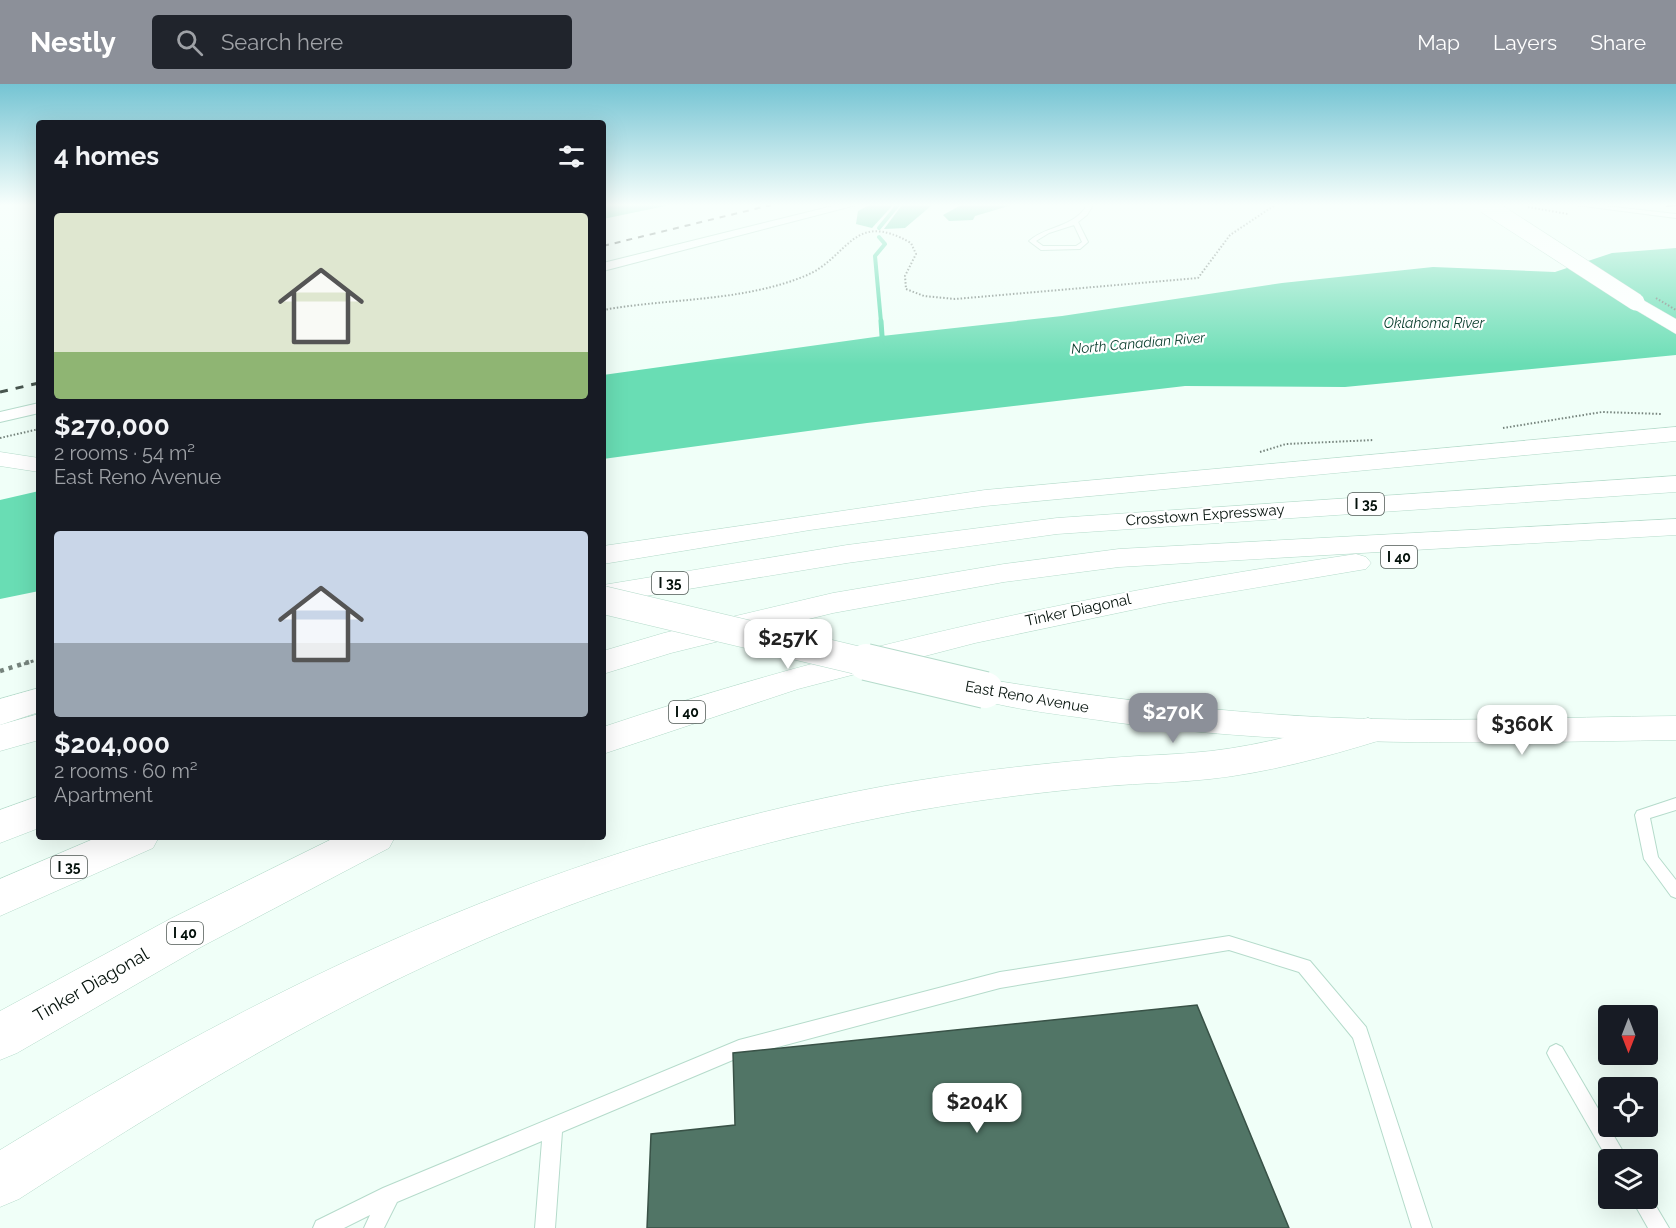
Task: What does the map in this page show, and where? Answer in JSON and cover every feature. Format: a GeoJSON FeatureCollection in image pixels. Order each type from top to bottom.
{"type":"FeatureCollection","features":[{"type":"Feature","properties":{"kind":"highway"},"geometry":{"type":"LineString","coordinates":[[606,555],[832,519],[985,498],[1676,434]]}},
{"type":"Feature","properties":{"kind":"highway","name":"Crosstown Expressway"},"geometry":{"type":"LineString","coordinates":[[738,572],[952,538],[1078,524],[1676,484]]}},
{"type":"Feature","properties":{"kind":"highway"},"geometry":{"type":"LineString","coordinates":[[606,662],[674,641],[833,603],[1004,573],[1119,558],[1676,527]]}},
{"type":"Feature","properties":{"kind":"highway","name":"Tinker Diagonal"},"geometry":{"type":"LineString","coordinates":[[606,740],[771,686],[927,643],[1079,609],[1232,581],[1566,534]]}},
{"type":"Feature","properties":{"kind":"highway"},"geometry":{"type":"LineString","coordinates":[[606,608],[738,572]]}},
{"type":"Feature","properties":{"kind":"highway","name":"I 35"},"geometry":{"type":"LineString","coordinates":[[606,594],[738,572]]}},
{"type":"Feature","properties":{"kind":"highway"},"geometry":{"type":"LineString","coordinates":[[0,712],[36,701]]}},
{"type":"Feature","properties":{"kind":"highway"},"geometry":{"type":"LineString","coordinates":[[0,738],[36,728]]}},
{"type":"Feature","properties":{"kind":"highway"},"geometry":{"type":"LineString","coordinates":[[0,1180],[194,1063],[301,1006],[411,952],[509,910],[617,871],[756,831],[917,796],[1051,778],[1212,765],[1368,731]]}},
{"type":"Feature","properties":{"kind":"highway"},"geometry":{"type":"LineString","coordinates":[[0,827],[36,812]]}},
{"type":"Feature","properties":{"kind":"highway","name":"I 35"},"geometry":{"type":"LineString","coordinates":[[0,898],[132,840]]}},
{"type":"Feature","properties":{"kind":"highway","name":"Tinker Diagonal"},"geometry":{"type":"LineString","coordinates":[[0,1038],[133,960],[247,899],[369,840]]}},
{"type":"Feature","properties":{"kind":"main road"},"geometry":{"type":"LineString","coordinates":[[1568,258],[1676,328]]}},
{"type":"Feature","properties":{"kind":"main road"},"geometry":{"type":"LineString","coordinates":[[0,459],[36,465]]}},
{"type":"Feature","properties":{"kind":"main road","name":"East Reno Avenue"},"geometry":{"type":"LineString","coordinates":[[606,601],[985,690],[1104,711],[1206,722],[1368,731],[1676,728]]}},
{"type":"Feature","properties":{"kind":"street"},"geometry":{"type":"LineString","coordinates":[[606,266],[637,258]]}},
{"type":"Feature","properties":{"kind":"street"},"geometry":{"type":"LineString","coordinates":[[0,417],[36,409]]}},
{"type":"Feature","properties":{"kind":"lane"},"geometry":{"type":"LineString","coordinates":[[1676,804],[1642,815],[1651,859],[1676,891]]}},
{"type":"Feature","properties":{"kind":"lane"},"geometry":{"type":"LineString","coordinates":[[323,1228],[390,1194],[739,1049],[1000,980],[1229,943],[1304,966],[1360,1033],[1422,1228]]}},
{"type":"Feature","properties":{"kind":"lane"},"geometry":{"type":"LineString","coordinates":[[1556,1053],[1612,1149]]}},
{"type":"Feature","properties":{"kind":"lane"},"geometry":{"type":"LineString","coordinates":[[545,1228],[553,1126]]}},
{"type":"Feature","properties":{"kind":"lane"},"geometry":{"type":"LineString","coordinates":[[374,1228],[390,1194]]}},
{"type":"Feature","properties":{"kind":"lane"},"geometry":{"type":"LineString","coordinates":[[1648,1209],[1659,1228]]}},
{"type":"Feature","properties":{"kind":"path"},"geometry":{"type":"LineString","coordinates":[[606,309],[713,298],[789,282],[825,266],[833,258]]}},
{"type":"Feature","properties":{"kind":"path"},"geometry":{"type":"LineString","coordinates":[[914,258],[905,276],[906,289],[923,296],[936,298],[967,298],[1198,278],[1211,267],[1215,258]]}},
{"type":"Feature","properties":{"kind":"path"},"geometry":{"type":"LineString","coordinates":[[0,438],[36,430]]}},
{"type":"Feature","properties":{"kind":"path"},"geometry":{"type":"LineString","coordinates":[[0,671],[36,660]]}},
{"type":"Feature","properties":{"kind":"water","name":"Oklahoma River"},"geometry":{"type":"Polygon","coordinates":[[[1596,258],[1676,258],[1676,355],[1345,387],[1185,386],[867,423],[606,459],[606,375],[882,336],[1062,316],[1282,283],[1433,267],[1555,272],[1596,258]]]}},
{"type":"Feature","properties":{"kind":"water"},"geometry":{"type":"Polygon","coordinates":[[[36,492],[36,592],[0,599],[0,500],[36,492]]]}},
{"type":"Feature","properties":{"kind":"building"},"geometry":{"type":"Polygon","coordinates":[[[1197,1005],[1289,1228],[647,1228],[651,1134],[735,1125],[733,1053],[1197,1005]]]}},
{"type":"Feature","properties":{"kind":"waterway"},"geometry":{"type":"LineString","coordinates":[[875,258],[881,322]]}},
{"type":"Feature","properties":{"kind":"waterway"},"geometry":{"type":"LineString","coordinates":[[881,321],[882,336],[887,345]]}},
{"type":"Feature","properties":{"kind":"railway"},"geometry":{"type":"LineString","coordinates":[[0,392],[36,384]]}},
{"type":"Feature","properties":{"kind":"water label","name":"North Canadian River"},"geometry":{"type":"Point","coordinates":[1138,343]}}]}
